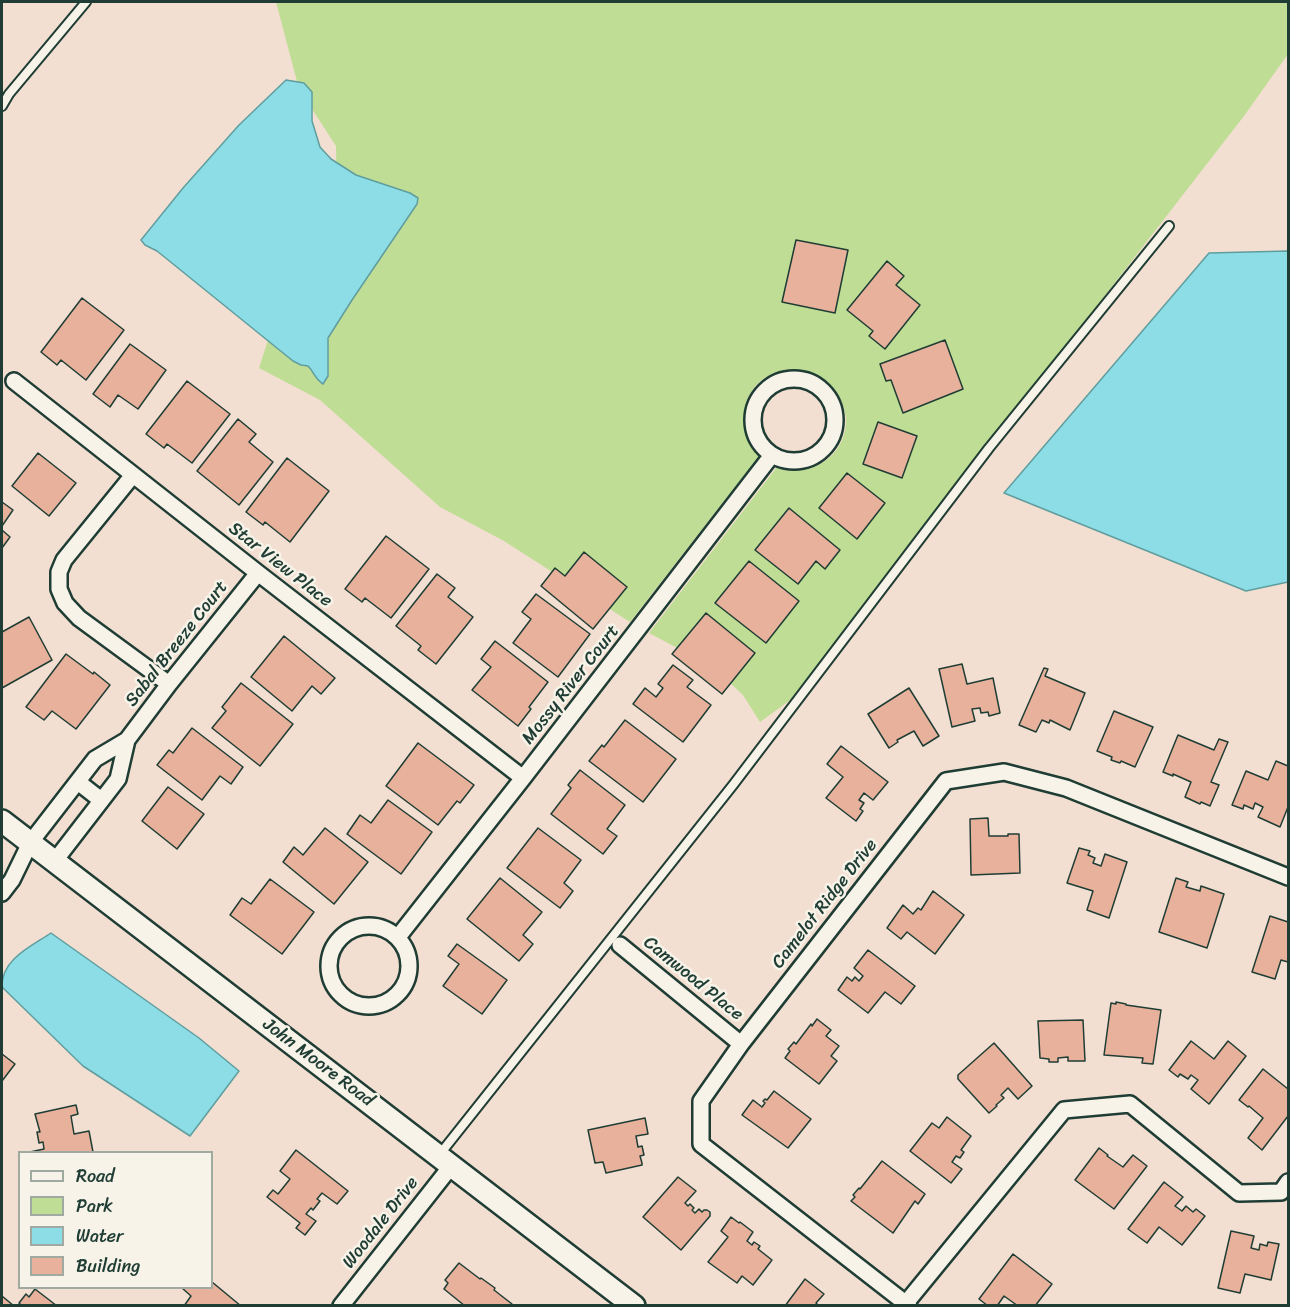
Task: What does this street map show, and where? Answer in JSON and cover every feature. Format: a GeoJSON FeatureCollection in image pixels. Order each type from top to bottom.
{"type":"FeatureCollection","features":[{"type":"Feature","properties":{"kind":"street"},"geometry":{"type":"LineString","coordinates":[[793,379],[818,386],[827,395],[834,408],[835,422],[832,436],[825,448],[813,457],[800,461],[786,461],[772,455],[756,436],[753,423],[754,410],[760,398],[769,388],[793,379]]}},
{"type":"Feature","properties":{"kind":"street","name":"Star View Place"},"geometry":{"type":"LineString","coordinates":[[14,381],[524,778]]}},
{"type":"Feature","properties":{"kind":"street","name":"Mossy River Court"},"geometry":{"type":"LineString","coordinates":[[398,937],[524,778],[772,455]]}},
{"type":"Feature","properties":{"kind":"street"},"geometry":{"type":"LineString","coordinates":[[133,475],[64,560],[59,572],[58,589],[65,603],[80,618],[169,684]]}},
{"type":"Feature","properties":{"kind":"street","name":"Sabal Breeze Court"},"geometry":{"type":"LineString","coordinates":[[2,893],[12,880],[30,843],[95,759],[127,740],[258,573]]}},
{"type":"Feature","properties":{"kind":"street","name":"Sabal Breeze Court"},"geometry":{"type":"LineString","coordinates":[[54,862],[118,779],[127,740]]}},
{"type":"Feature","properties":{"kind":"street","name":"Camelot Ridge Drive"},"geometry":{"type":"LineString","coordinates":[[1288,877],[1066,788],[1004,772],[946,781],[741,1044],[701,1101],[701,1144],[908,1304],[1064,1110],[1130,1104],[1239,1193],[1281,1191],[1288,1182]]}},
{"type":"Feature","properties":{"kind":"street"},"geometry":{"type":"LineString","coordinates":[[78,782],[101,800]]}},
{"type":"Feature","properties":{"kind":"street","name":"John Moore Road"},"geometry":{"type":"LineString","coordinates":[[2,821],[634,1305]]}},
{"type":"Feature","properties":{"kind":"street"},"geometry":{"type":"LineString","coordinates":[[374,925],[387,929],[398,937],[409,960],[409,973],[404,985],[396,995],[386,1002],[373,1006],[360,1005],[348,1000],[338,992],[331,980],[328,966],[331,953],[348,931],[360,926],[374,925]]}},
{"type":"Feature","properties":{"kind":"street","name":"Camwood Place"},"geometry":{"type":"LineString","coordinates":[[620,945],[741,1044]]}},
{"type":"Feature","properties":{"kind":"street","name":"Woodale Drive"},"geometry":{"type":"LineString","coordinates":[[341,1305],[446,1160]]}},
{"type":"Feature","properties":{"kind":"lane"},"geometry":{"type":"LineString","coordinates":[[2,105],[86,2]]}},
{"type":"Feature","properties":{"kind":"lane"},"geometry":{"type":"LineString","coordinates":[[446,1160],[989,448],[1169,226]]}},
{"type":"Feature","properties":{"kind":"green space"},"geometry":{"type":"Polygon","coordinates":[[[276,2],[1288,2],[1288,54],[1244,116],[793,698],[760,722],[743,695],[713,667],[649,633],[777,467],[789,470],[812,468],[823,463],[839,446],[846,423],[843,405],[834,389],[820,377],[803,371],[777,372],[763,379],[755,387],[745,406],[744,427],[752,447],[759,456],[630,622],[504,541],[440,507],[320,400],[259,368],[293,263],[337,200],[336,146],[299,89],[276,2]]]}},
{"type":"Feature","properties":{"kind":"water"},"geometry":{"type":"Polygon","coordinates":[[[286,80],[304,83],[312,92],[312,121],[320,147],[331,159],[356,175],[410,193],[418,198],[417,204],[328,338],[328,376],[323,384],[308,366],[293,361],[141,240],[239,125],[286,80]]]}},
{"type":"Feature","properties":{"kind":"water"},"geometry":{"type":"Polygon","coordinates":[[[1288,251],[1288,582],[1246,591],[1004,493],[1209,253],[1288,251]]]}},
{"type":"Feature","properties":{"kind":"water"},"geometry":{"type":"Polygon","coordinates":[[[51,933],[199,1038],[239,1071],[190,1136],[83,1066],[2,987],[3,977],[12,961],[27,948],[51,933]]]}},
{"type":"Feature","properties":{"kind":"building"},"geometry":{"type":"Polygon","coordinates":[[[796,240],[848,250],[835,313],[782,302],[796,240]]]}},
{"type":"Feature","properties":{"kind":"building"},"geometry":{"type":"Polygon","coordinates":[[[887,261],[904,276],[896,285],[920,305],[885,349],[869,336],[873,331],[847,310],[887,261]]]}},
{"type":"Feature","properties":{"kind":"building"},"geometry":{"type":"Polygon","coordinates":[[[82,298],[124,330],[86,380],[61,360],[57,365],[41,352],[82,298]]]}},
{"type":"Feature","properties":{"kind":"building"},"geometry":{"type":"Polygon","coordinates":[[[945,340],[963,389],[903,413],[891,380],[886,381],[880,364],[945,340]]]}},
{"type":"Feature","properties":{"kind":"building"},"geometry":{"type":"Polygon","coordinates":[[[130,344],[166,370],[138,409],[118,395],[110,407],[93,394],[130,344]]]}},
{"type":"Feature","properties":{"kind":"building"},"geometry":{"type":"Polygon","coordinates":[[[187,381],[230,414],[192,463],[167,444],[164,448],[146,434],[187,381]]]}},
{"type":"Feature","properties":{"kind":"building"},"geometry":{"type":"Polygon","coordinates":[[[238,419],[256,434],[249,442],[273,462],[239,505],[197,471],[238,419]]]}},
{"type":"Feature","properties":{"kind":"building"},"geometry":{"type":"Polygon","coordinates":[[[878,422],[917,436],[902,478],[863,464],[878,422]]]}},
{"type":"Feature","properties":{"kind":"building"},"geometry":{"type":"Polygon","coordinates":[[[38,453],[76,483],[49,516],[12,486],[38,453]]]}},
{"type":"Feature","properties":{"kind":"building"},"geometry":{"type":"Polygon","coordinates":[[[287,458],[329,491],[290,542],[265,522],[263,525],[246,512],[287,458]]]}},
{"type":"Feature","properties":{"kind":"building"},"geometry":{"type":"Polygon","coordinates":[[[847,473],[885,503],[857,539],[819,508],[847,473]]]}},
{"type":"Feature","properties":{"kind":"building"},"geometry":{"type":"Polygon","coordinates":[[[2,502],[13,510],[2,526],[2,502]]]}},
{"type":"Feature","properties":{"kind":"building"},"geometry":{"type":"Polygon","coordinates":[[[789,508],[840,550],[825,569],[816,561],[798,584],[755,550],[789,508]]]}},
{"type":"Feature","properties":{"kind":"building"},"geometry":{"type":"Polygon","coordinates":[[[2,530],[10,537],[2,548],[2,530]]]}},
{"type":"Feature","properties":{"kind":"building"},"geometry":{"type":"Polygon","coordinates":[[[386,536],[429,569],[391,618],[365,598],[362,602],[345,589],[386,536]]]}},
{"type":"Feature","properties":{"kind":"building"},"geometry":{"type":"Polygon","coordinates":[[[584,552],[627,587],[593,629],[541,586],[555,568],[565,576],[584,552]]]}},
{"type":"Feature","properties":{"kind":"building"},"geometry":{"type":"Polygon","coordinates":[[[749,561],[799,601],[766,643],[715,603],[749,561]]]}},
{"type":"Feature","properties":{"kind":"building"},"geometry":{"type":"Polygon","coordinates":[[[437,574],[455,588],[448,597],[473,617],[436,664],[418,650],[421,646],[396,626],[437,574]]]}},
{"type":"Feature","properties":{"kind":"building"},"geometry":{"type":"Polygon","coordinates":[[[536,594],[590,634],[558,677],[513,643],[531,619],[522,612],[536,594]]]}},
{"type":"Feature","properties":{"kind":"building"},"geometry":{"type":"Polygon","coordinates":[[[706,613],[755,653],[722,694],[672,654],[706,613]]]}},
{"type":"Feature","properties":{"kind":"building"},"geometry":{"type":"Polygon","coordinates":[[[29,617],[52,660],[2,688],[2,632],[29,617]]]}},
{"type":"Feature","properties":{"kind":"building"},"geometry":{"type":"Polygon","coordinates":[[[284,636],[335,678],[321,694],[312,686],[292,711],[251,677],[284,636]]]}},
{"type":"Feature","properties":{"kind":"building"},"geometry":{"type":"Polygon","coordinates":[[[495,641],[548,682],[518,726],[472,690],[491,667],[481,659],[495,641]]]}},
{"type":"Feature","properties":{"kind":"building"},"geometry":{"type":"Polygon","coordinates":[[[66,654],[110,685],[76,729],[52,711],[44,720],[26,707],[66,654]]]}},
{"type":"Feature","properties":{"kind":"building"},"geometry":{"type":"Polygon","coordinates":[[[962,664],[967,684],[993,678],[1000,713],[989,716],[988,712],[981,713],[980,708],[972,709],[975,721],[952,727],[939,669],[962,664]]]}},
{"type":"Feature","properties":{"kind":"building"},"geometry":{"type":"Polygon","coordinates":[[[673,665],[693,680],[687,687],[711,705],[683,742],[633,704],[645,688],[656,697],[663,688],[658,684],[673,665]]]}},
{"type":"Feature","properties":{"kind":"building"},"geometry":{"type":"Polygon","coordinates":[[[1044,668],[1048,669],[1045,676],[1085,693],[1070,730],[1050,720],[1049,723],[1042,720],[1036,732],[1019,725],[1044,668]]]}},
{"type":"Feature","properties":{"kind":"building"},"geometry":{"type":"Polygon","coordinates":[[[241,683],[293,724],[260,766],[212,728],[226,711],[222,707],[241,683]]]}},
{"type":"Feature","properties":{"kind":"building"},"geometry":{"type":"Polygon","coordinates":[[[909,688],[939,736],[923,746],[914,731],[897,740],[898,742],[889,748],[868,714],[909,688]]]}},
{"type":"Feature","properties":{"kind":"building"},"geometry":{"type":"Polygon","coordinates":[[[1114,711],[1153,727],[1135,767],[1121,761],[1120,763],[1111,760],[1112,757],[1097,751],[1114,711]]]}},
{"type":"Feature","properties":{"kind":"building"},"geometry":{"type":"Polygon","coordinates":[[[625,720],[676,759],[643,802],[589,761],[602,745],[604,747],[625,720]]]}},
{"type":"Feature","properties":{"kind":"building"},"geometry":{"type":"Polygon","coordinates":[[[192,728],[243,767],[231,784],[220,776],[202,800],[157,765],[169,750],[173,753],[192,728]]]}},
{"type":"Feature","properties":{"kind":"building"},"geometry":{"type":"Polygon","coordinates":[[[1178,735],[1214,750],[1219,739],[1228,742],[1211,782],[1219,785],[1210,806],[1185,797],[1191,782],[1163,772],[1178,735]]]}},
{"type":"Feature","properties":{"kind":"building"},"geometry":{"type":"Polygon","coordinates":[[[418,743],[474,785],[460,803],[457,801],[438,825],[386,786],[418,743]]]}},
{"type":"Feature","properties":{"kind":"building"},"geometry":{"type":"Polygon","coordinates":[[[841,746],[888,782],[873,800],[864,793],[859,800],[864,803],[860,809],[863,811],[856,821],[826,798],[843,777],[827,764],[841,746]]]}},
{"type":"Feature","properties":{"kind":"building"},"geometry":{"type":"Polygon","coordinates":[[[1276,761],[1288,766],[1288,807],[1280,827],[1258,817],[1263,807],[1255,803],[1253,809],[1244,805],[1243,809],[1232,805],[1246,771],[1268,780],[1276,761]]]}},
{"type":"Feature","properties":{"kind":"building"},"geometry":{"type":"Polygon","coordinates":[[[580,770],[625,805],[607,829],[617,836],[603,854],[551,814],[571,788],[568,785],[580,770]]]}},
{"type":"Feature","properties":{"kind":"building"},"geometry":{"type":"Polygon","coordinates":[[[168,787],[204,814],[177,849],[142,821],[168,787]]]}},
{"type":"Feature","properties":{"kind":"building"},"geometry":{"type":"Polygon","coordinates":[[[388,800],[432,832],[401,874],[347,834],[360,815],[371,823],[388,800]]]}},
{"type":"Feature","properties":{"kind":"building"},"geometry":{"type":"Polygon","coordinates":[[[988,818],[989,836],[1019,834],[1020,873],[971,875],[970,819],[988,818]]]}},
{"type":"Feature","properties":{"kind":"building"},"geometry":{"type":"Polygon","coordinates":[[[325,828],[368,862],[334,904],[283,862],[294,847],[303,855],[325,828]]]}},
{"type":"Feature","properties":{"kind":"building"},"geometry":{"type":"Polygon","coordinates":[[[538,828],[581,860],[564,883],[573,891],[560,908],[507,868],[538,828]]]}},
{"type":"Feature","properties":{"kind":"building"},"geometry":{"type":"Polygon","coordinates":[[[1079,848],[1090,851],[1088,855],[1095,858],[1093,863],[1101,866],[1105,854],[1127,862],[1109,918],[1087,910],[1093,891],[1067,883],[1079,848]]]}},
{"type":"Feature","properties":{"kind":"building"},"geometry":{"type":"Polygon","coordinates":[[[500,878],[542,912],[523,935],[533,944],[519,961],[467,919],[500,878]]]}},
{"type":"Feature","properties":{"kind":"building"},"geometry":{"type":"Polygon","coordinates":[[[1176,878],[1188,882],[1186,887],[1200,891],[1201,886],[1224,894],[1207,948],[1159,932],[1176,878]]]}},
{"type":"Feature","properties":{"kind":"building"},"geometry":{"type":"Polygon","coordinates":[[[270,879],[314,912],[282,954],[230,915],[242,898],[251,904],[270,879]]]}},
{"type":"Feature","properties":{"kind":"building"},"geometry":{"type":"Polygon","coordinates":[[[933,891],[964,915],[935,954],[907,932],[901,939],[887,928],[903,905],[913,914],[918,908],[921,910],[933,891]]]}},
{"type":"Feature","properties":{"kind":"building"},"geometry":{"type":"Polygon","coordinates":[[[1270,916],[1288,922],[1288,962],[1281,960],[1275,979],[1252,972],[1270,916]]]}},
{"type":"Feature","properties":{"kind":"building"},"geometry":{"type":"Polygon","coordinates":[[[457,944],[507,980],[482,1014],[443,986],[459,964],[448,956],[457,944]]]}},
{"type":"Feature","properties":{"kind":"building"},"geometry":{"type":"Polygon","coordinates":[[[868,950],[915,986],[901,1004],[885,992],[868,1013],[838,990],[847,977],[852,981],[855,977],[859,981],[863,976],[854,968],[868,950]]]}},
{"type":"Feature","properties":{"kind":"building"},"geometry":{"type":"Polygon","coordinates":[[[1116,1002],[1161,1010],[1153,1064],[1142,1063],[1143,1058],[1104,1055],[1111,1003],[1116,1004],[1116,1002]]]}},
{"type":"Feature","properties":{"kind":"building"},"geometry":{"type":"Polygon","coordinates":[[[817,1019],[831,1030],[826,1036],[839,1046],[831,1056],[837,1061],[819,1084],[785,1058],[790,1051],[788,1049],[794,1042],[796,1044],[817,1019]]]}},
{"type":"Feature","properties":{"kind":"building"},"geometry":{"type":"Polygon","coordinates":[[[1083,1020],[1085,1061],[1068,1061],[1068,1057],[1058,1058],[1058,1062],[1049,1062],[1049,1059],[1040,1058],[1038,1021],[1083,1020]]]}},
{"type":"Feature","properties":{"kind":"building"},"geometry":{"type":"Polygon","coordinates":[[[1191,1041],[1214,1059],[1228,1041],[1246,1056],[1209,1104],[1191,1089],[1198,1080],[1191,1075],[1188,1079],[1180,1074],[1178,1077],[1169,1070],[1191,1041]]]}},
{"type":"Feature","properties":{"kind":"building"},"geometry":{"type":"Polygon","coordinates":[[[994,1043],[1032,1086],[1018,1099],[1008,1088],[1001,1095],[1004,1098],[989,1113],[958,1079],[958,1075],[994,1043]]]}},
{"type":"Feature","properties":{"kind":"building"},"geometry":{"type":"Polygon","coordinates":[[[2,1054],[15,1064],[2,1081],[2,1054]]]}},
{"type":"Feature","properties":{"kind":"building"},"geometry":{"type":"Polygon","coordinates":[[[1263,1069],[1288,1089],[1288,1116],[1262,1150],[1248,1138],[1263,1118],[1239,1100],[1263,1069]]]}},
{"type":"Feature","properties":{"kind":"building"},"geometry":{"type":"Polygon","coordinates":[[[774,1091],[811,1119],[788,1148],[742,1115],[753,1100],[762,1107],[765,1103],[763,1101],[767,1100],[774,1091]]]}},
{"type":"Feature","properties":{"kind":"building"},"geometry":{"type":"Polygon","coordinates":[[[76,1105],[78,1114],[71,1116],[74,1134],[89,1131],[93,1151],[35,1151],[44,1149],[43,1142],[39,1143],[37,1132],[40,1132],[35,1114],[76,1105]]]}},
{"type":"Feature","properties":{"kind":"building"},"geometry":{"type":"Polygon","coordinates":[[[947,1117],[971,1136],[961,1150],[964,1152],[960,1158],[956,1156],[952,1162],[962,1169],[951,1183],[910,1151],[932,1123],[939,1128],[947,1117]]]}},
{"type":"Feature","properties":{"kind":"building"},"geometry":{"type":"Polygon","coordinates":[[[645,1118],[648,1134],[636,1136],[638,1147],[642,1146],[644,1155],[640,1156],[642,1165],[606,1173],[603,1162],[595,1163],[588,1130],[645,1118]]]}},
{"type":"Feature","properties":{"kind":"building"},"geometry":{"type":"Polygon","coordinates":[[[1099,1148],[1123,1167],[1133,1155],[1147,1166],[1114,1209],[1075,1180],[1099,1148]]]}},
{"type":"Feature","properties":{"kind":"building"},"geometry":{"type":"Polygon","coordinates":[[[296,1150],[348,1191],[337,1204],[322,1193],[317,1199],[320,1201],[313,1210],[311,1208],[306,1214],[316,1221],[305,1235],[296,1228],[300,1223],[267,1197],[273,1190],[278,1194],[290,1179],[280,1171],[296,1150]]]}},
{"type":"Feature","properties":{"kind":"building"},"geometry":{"type":"Polygon","coordinates":[[[882,1161],[925,1194],[918,1204],[915,1201],[893,1233],[851,1201],[855,1197],[853,1195],[882,1161]]]}},
{"type":"Feature","properties":{"kind":"building"},"geometry":{"type":"Polygon","coordinates":[[[678,1177],[696,1191],[685,1203],[694,1208],[692,1210],[695,1213],[699,1209],[702,1212],[707,1210],[710,1212],[710,1216],[681,1250],[643,1217],[678,1177]]]}},
{"type":"Feature","properties":{"kind":"building"},"geometry":{"type":"Polygon","coordinates":[[[1164,1182],[1183,1197],[1175,1206],[1182,1211],[1186,1206],[1193,1212],[1196,1209],[1205,1216],[1182,1245],[1159,1227],[1147,1243],[1128,1229],[1164,1182]]]}},
{"type":"Feature","properties":{"kind":"building"},"geometry":{"type":"Polygon","coordinates":[[[731,1217],[753,1232],[747,1241],[752,1245],[754,1242],[760,1246],[758,1249],[772,1260],[753,1285],[742,1276],[737,1283],[708,1262],[728,1237],[721,1231],[731,1217]]]}},
{"type":"Feature","properties":{"kind":"building"},"geometry":{"type":"Polygon","coordinates":[[[1231,1231],[1254,1236],[1251,1248],[1259,1250],[1260,1244],[1267,1246],[1268,1242],[1279,1244],[1271,1280],[1245,1274],[1240,1293],[1218,1288],[1231,1231]]]}},
{"type":"Feature","properties":{"kind":"building"},"geometry":{"type":"Polygon","coordinates":[[[1013,1254],[1052,1284],[1035,1306],[1018,1306],[1004,1296],[997,1306],[988,1306],[979,1299],[1013,1254]]]}},
{"type":"Feature","properties":{"kind":"building"},"geometry":{"type":"Polygon","coordinates":[[[459,1263],[495,1288],[494,1290],[512,1304],[511,1306],[465,1306],[444,1289],[448,1283],[445,1280],[459,1263]]]}},
{"type":"Feature","properties":{"kind":"building"},"geometry":{"type":"Polygon","coordinates":[[[805,1279],[824,1294],[816,1303],[819,1306],[785,1306],[805,1279]]]}},
{"type":"Feature","properties":{"kind":"building"},"geometry":{"type":"Polygon","coordinates":[[[213,1283],[241,1306],[184,1306],[191,1296],[183,1289],[213,1289],[213,1283]]]}},
{"type":"Feature","properties":{"kind":"building"},"geometry":{"type":"Polygon","coordinates":[[[35,1289],[57,1306],[22,1306],[19,1303],[26,1294],[29,1297],[35,1289]]]}},
{"type":"Feature","properties":{"kind":"building"},"geometry":{"type":"Polygon","coordinates":[[[2,1296],[14,1306],[2,1306],[2,1296]]]}}]}
